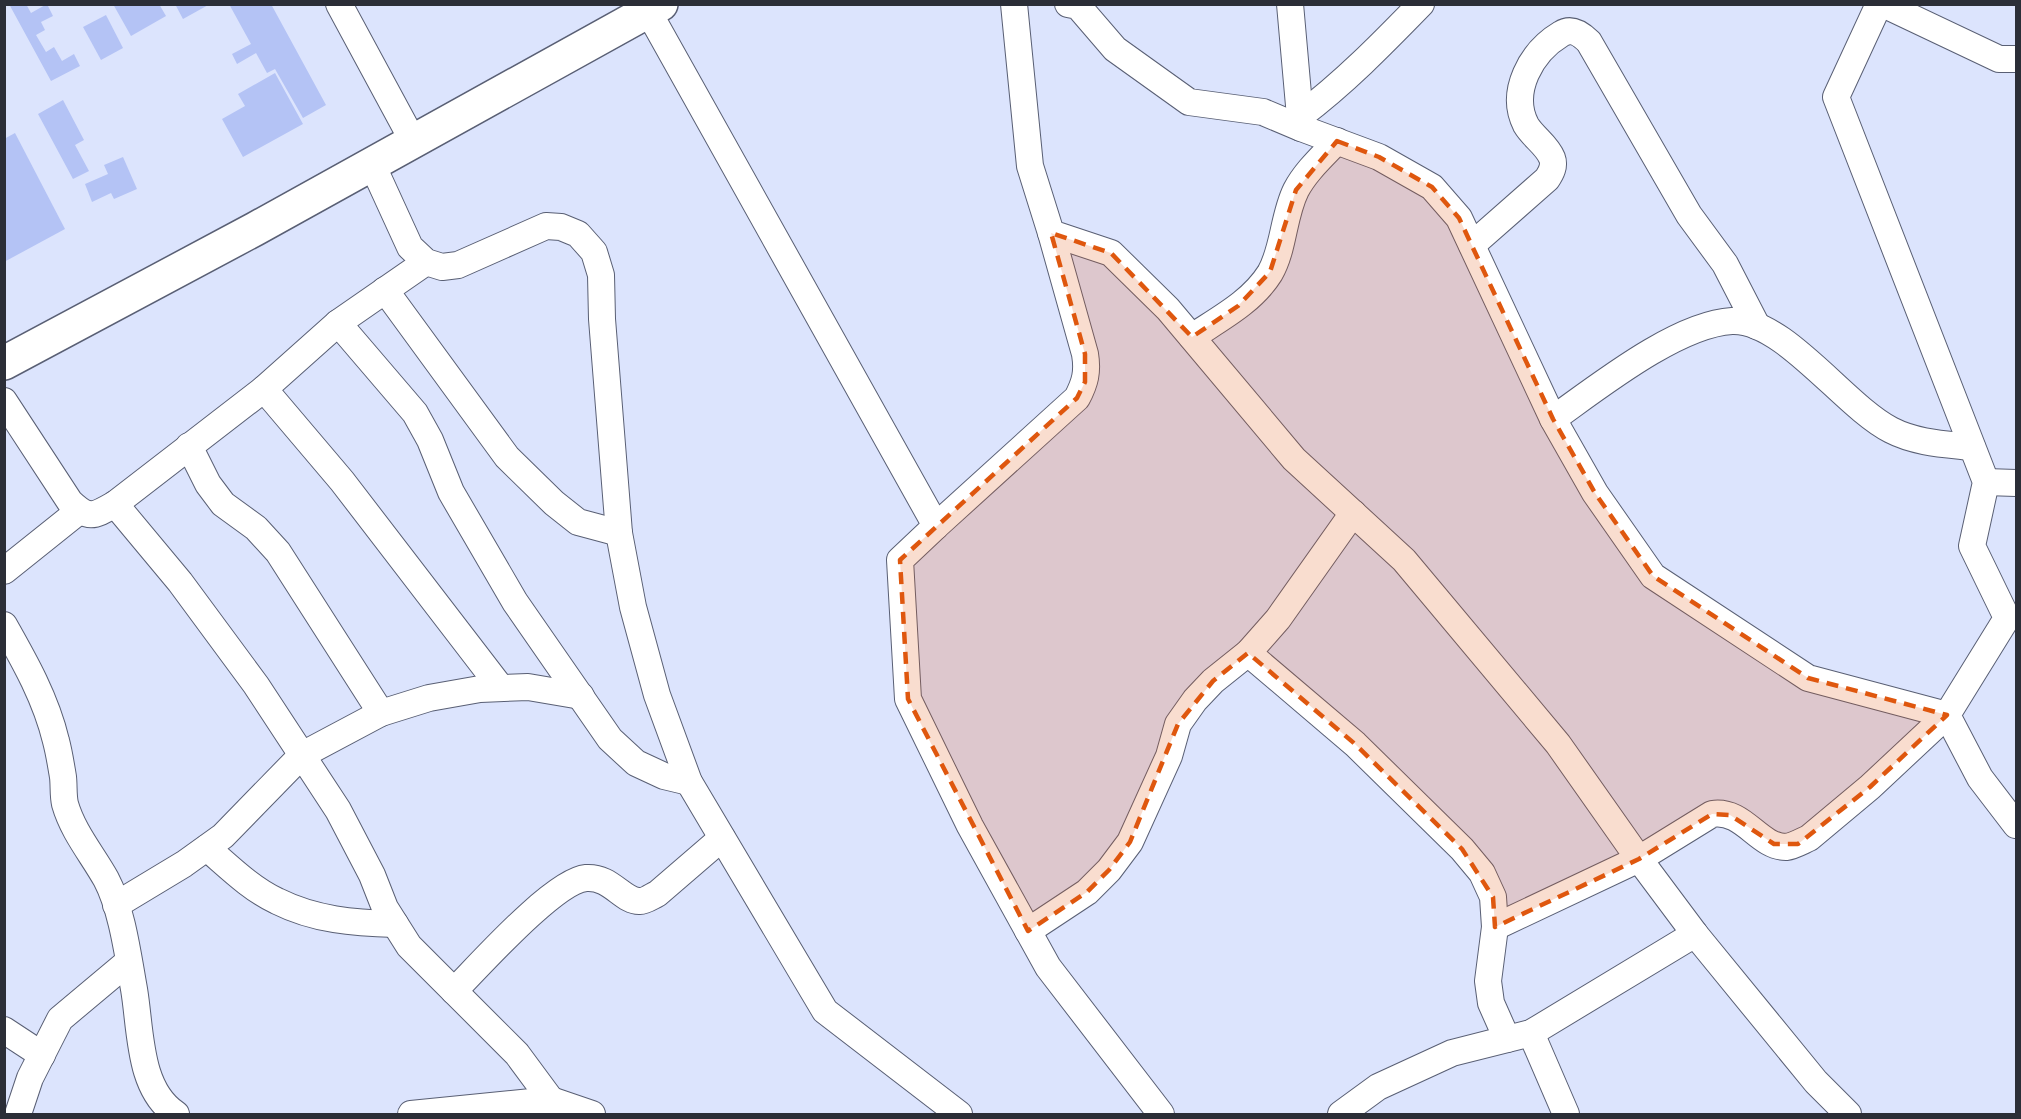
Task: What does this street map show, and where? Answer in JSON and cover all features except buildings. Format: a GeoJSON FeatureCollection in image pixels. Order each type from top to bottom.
{"type":"FeatureCollection","features":[{"type":"Feature","properties":{"kind":"street"},"geometry":{"type":"LineString","coordinates":[[339,4],[413,141]]}},
{"type":"Feature","properties":{"kind":"street"},"geometry":{"type":"LineString","coordinates":[[1014,4],[1030,166],[1052,233],[1085,354],[1087,366],[1085,382],[1077,398],[900,560],[908,699],[970,826],[1048,967],[1161,1114]]}},
{"type":"Feature","properties":{"kind":"street"},"geometry":{"type":"LineString","coordinates":[[1068,4],[1078,6],[1115,49],[1189,102],[1263,112],[1301,122],[1337,141],[1379,157],[1432,187],[1460,218],[1553,419],[1594,493],[1653,576],[1808,678],[1947,715],[1980,778],[2016,825]]}},
{"type":"Feature","properties":{"kind":"street"},"geometry":{"type":"LineString","coordinates":[[1290,4],[1301,122]]}},
{"type":"Feature","properties":{"kind":"street"},"geometry":{"type":"LineString","coordinates":[[1301,122],[1363,64],[1420,4]]}},
{"type":"Feature","properties":{"kind":"street"},"geometry":{"type":"LineString","coordinates":[[1495,927],[1638,859],[1712,814],[1721,813],[1741,821],[1774,844],[1785,847],[1809,838],[1870,787],[1947,715],[2007,618],[1972,546],[1986,482],[1836,97],[1881,4],[1999,59],[2016,59]]}},
{"type":"Feature","properties":{"kind":"street"},"geometry":{"type":"LineString","coordinates":[[4,363],[655,8],[936,526]]}},
{"type":"Feature","properties":{"kind":"street"},"geometry":{"type":"LineString","coordinates":[[1472,245],[1547,179],[1553,170],[1552,159],[1527,125],[1520,101],[1524,80],[1531,62],[1559,35],[1567,31],[1574,32],[1589,42],[1689,215],[1725,264],[1757,326]]}},
{"type":"Feature","properties":{"kind":"street"},"geometry":{"type":"LineString","coordinates":[[1192,337],[1238,306],[1256,290],[1270,272],[1296,190],[1312,168],[1337,141]]}},
{"type":"Feature","properties":{"kind":"street"},"geometry":{"type":"LineString","coordinates":[[372,164],[410,247],[426,261],[442,267],[458,265],[546,226],[561,227],[578,234],[594,252],[601,274],[602,319],[619,533],[633,607],[657,696],[689,782],[825,1011],[959,1114]]}},
{"type":"Feature","properties":{"kind":"street"},"geometry":{"type":"LineString","coordinates":[[1052,233],[1111,253],[1168,309],[1294,459],[1404,560],[1558,744],[1638,859],[1695,934],[1816,1082],[1848,1114]]}},
{"type":"Feature","properties":{"kind":"street"},"geometry":{"type":"LineString","coordinates":[[4,401],[70,502],[79,511],[88,515],[97,514],[115,504],[264,389],[338,323],[426,261]]}},
{"type":"Feature","properties":{"kind":"street"},"geometry":{"type":"LineString","coordinates":[[385,290],[507,457],[554,503],[578,522],[619,533]]}},
{"type":"Feature","properties":{"kind":"street"},"geometry":{"type":"LineString","coordinates":[[1553,419],[1621,370],[1666,343],[1707,326],[1733,321],[1757,326],[1781,338],[1873,419],[1893,431],[1922,441],[1972,447]]}},
{"type":"Feature","properties":{"kind":"street"},"geometry":{"type":"LineString","coordinates":[[338,323],[415,412],[451,492],[509,592],[610,739],[636,763],[664,776],[689,782]]}},
{"type":"Feature","properties":{"kind":"street"},"geometry":{"type":"LineString","coordinates":[[264,389],[342,481],[501,688]]}},
{"type":"Feature","properties":{"kind":"street"},"geometry":{"type":"LineString","coordinates":[[189,446],[208,484],[223,504],[256,528],[278,552],[381,713]]}},
{"type":"Feature","properties":{"kind":"street"},"geometry":{"type":"LineString","coordinates":[[1986,482],[2016,483]]}},
{"type":"Feature","properties":{"kind":"street"},"geometry":{"type":"LineString","coordinates":[[115,504],[187,591],[256,685],[338,810],[372,875],[385,908],[410,946],[517,1054],[552,1100]]}},
{"type":"Feature","properties":{"kind":"street"},"geometry":{"type":"LineString","coordinates":[[4,572],[79,511]]}},
{"type":"Feature","properties":{"kind":"street"},"geometry":{"type":"LineString","coordinates":[[1028,931],[1088,892],[1109,870],[1135,832],[1169,756],[1178,724],[1212,681],[1248,653],[1278,619],[1353,513]]}},
{"type":"Feature","properties":{"kind":"street"},"geometry":{"type":"LineString","coordinates":[[4,625],[36,683],[48,714],[57,742],[68,811],[79,837],[107,881],[116,905],[134,990],[142,1059],[154,1088],[171,1111],[177,1114]]}},
{"type":"Feature","properties":{"kind":"street"},"geometry":{"type":"LineString","coordinates":[[1248,653],[1355,744],[1462,849],[1482,873],[1493,897],[1495,927],[1488,981],[1491,1003],[1519,1036],[1566,1114]]}},
{"type":"Feature","properties":{"kind":"street"},"geometry":{"type":"LineString","coordinates":[[116,905],[184,864],[223,836],[302,755],[381,713],[429,698],[480,689],[528,687],[580,696]]}},
{"type":"Feature","properties":{"kind":"street"},"geometry":{"type":"LineString","coordinates":[[454,991],[556,892],[585,878],[598,879],[612,884],[632,899],[640,901],[647,899],[657,894],[722,838]]}},
{"type":"Feature","properties":{"kind":"street"},"geometry":{"type":"LineString","coordinates":[[207,848],[239,876],[276,901],[311,914],[348,922],[395,924]]}},
{"type":"Feature","properties":{"kind":"street"},"geometry":{"type":"LineString","coordinates":[[1341,1114],[1378,1087],[1452,1053],[1519,1036],[1695,934]]}},
{"type":"Feature","properties":{"kind":"street"},"geometry":{"type":"LineString","coordinates":[[18,1114],[30,1078],[60,1019],[128,962]]}},
{"type":"Feature","properties":{"kind":"street"},"geometry":{"type":"LineString","coordinates":[[4,1030],[42,1055]]}},
{"type":"Feature","properties":{"kind":"street"},"geometry":{"type":"LineString","coordinates":[[411,1114],[552,1100],[592,1114]]}},
{"type":"Feature","properties":{"kind":"highlighted area"},"geometry":{"type":"Polygon","coordinates":[[[1337,141],[1379,157],[1432,187],[1459,218],[1553,419],[1595,493],[1653,576],[1808,678],[1947,715],[1870,787],[1798,844],[1774,844],[1730,815],[1712,814],[1639,859],[1495,927],[1493,897],[1462,849],[1355,744],[1248,653],[1213,681],[1178,724],[1130,842],[1109,870],[1087,892],[1028,931],[908,699],[900,560],[1077,398],[1085,382],[1085,354],[1051,233],[1111,253],[1192,337],[1238,306],[1270,272],[1296,190],[1337,141]]]}}]}
